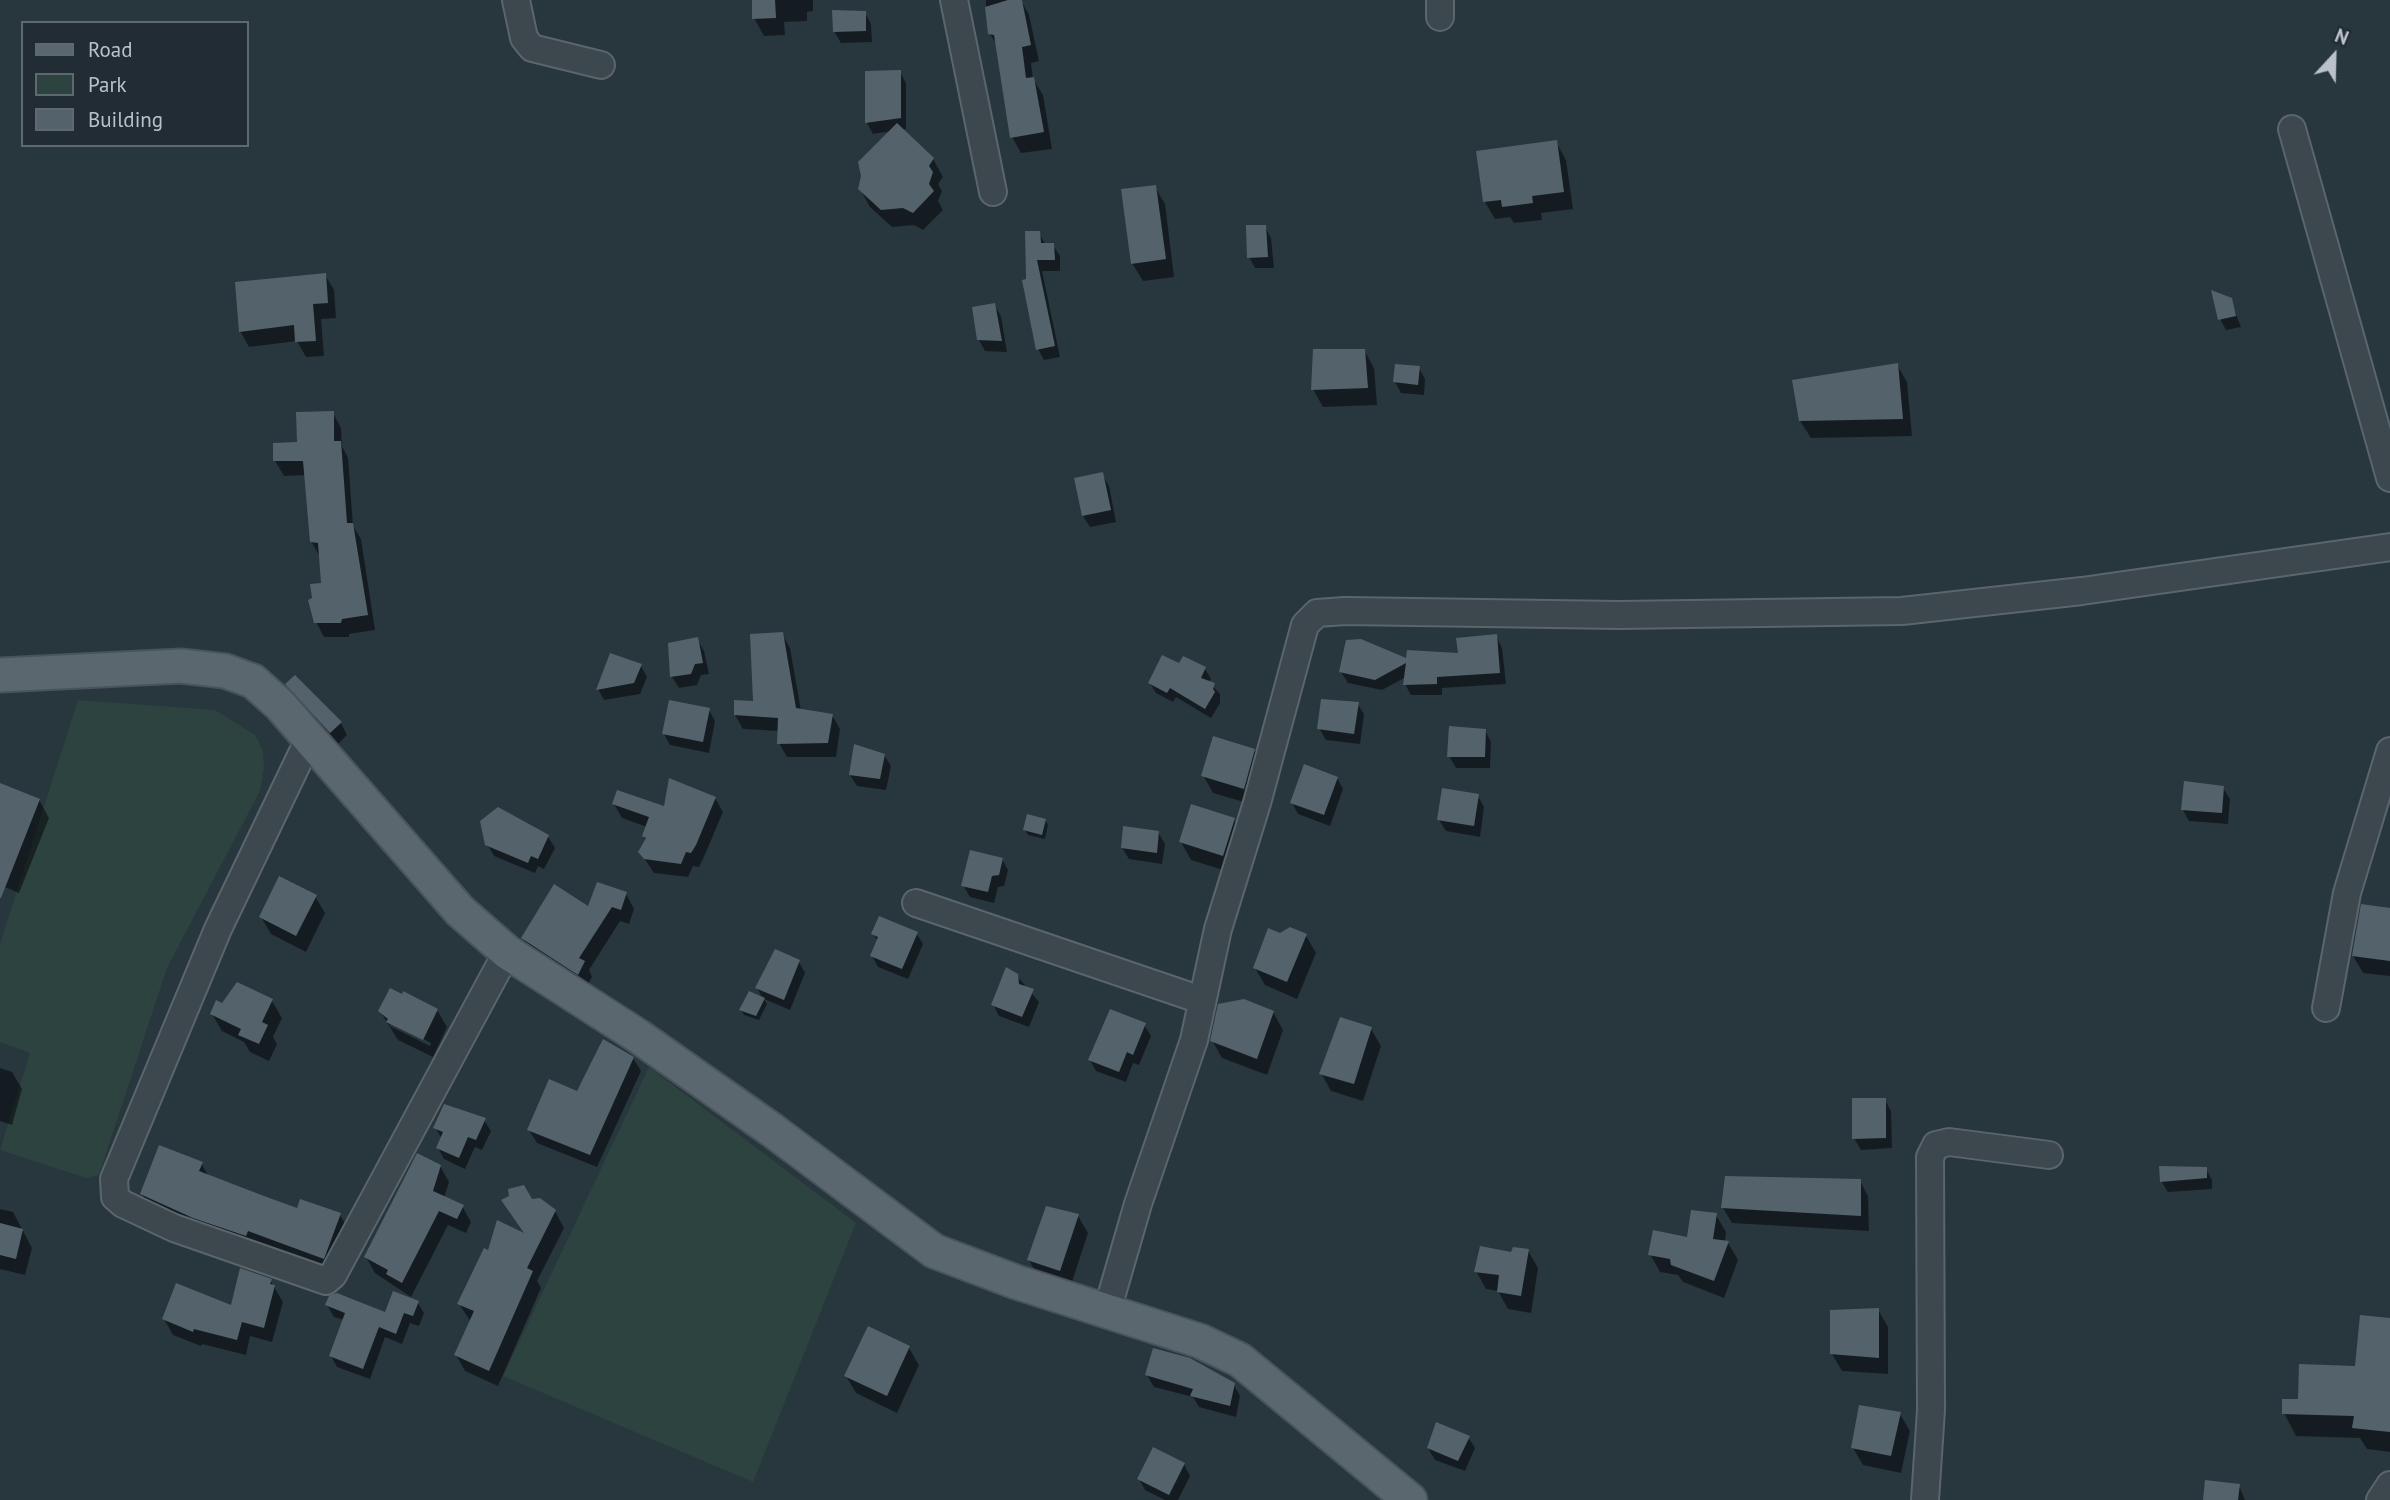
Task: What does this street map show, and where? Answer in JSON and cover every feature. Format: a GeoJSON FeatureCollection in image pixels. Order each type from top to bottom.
{"type":"FeatureCollection","features":[{"type":"Feature","properties":{"kind":"main road"},"geometry":{"type":"LineString","coordinates":[[0,675],[181,666],[225,671],[266,690],[460,911],[507,952],[638,1036],[750,1114],[934,1251],[953,1261],[1200,1341],[1240,1360],[1409,1500]]}},
{"type":"Feature","properties":{"kind":"street"},"geometry":{"type":"LineString","coordinates":[[516,0],[524,38],[532,48],[601,65]]}},
{"type":"Feature","properties":{"kind":"street"},"geometry":{"type":"LineString","coordinates":[[954,0],[993,192]]}},
{"type":"Feature","properties":{"kind":"street"},"geometry":{"type":"LineString","coordinates":[[2292,129],[2390,478]]}},
{"type":"Feature","properties":{"kind":"street"},"geometry":{"type":"LineString","coordinates":[[1107,1311],[1138,1204],[1194,1040],[1218,929],[1257,803],[1305,625],[1317,614],[1345,611],[1619,615],[1902,611],[2082,591],[2390,547]]}},
{"type":"Feature","properties":{"kind":"street"},"geometry":{"type":"LineString","coordinates":[[309,739],[218,929],[114,1179],[115,1197],[122,1204],[174,1228],[326,1281],[332,1275],[507,952]]}},
{"type":"Feature","properties":{"kind":"street"},"geometry":{"type":"LineString","coordinates":[[2326,1008],[2347,893],[2390,751]]}},
{"type":"Feature","properties":{"kind":"street"},"geometry":{"type":"LineString","coordinates":[[916,903],[1201,1000]]}},
{"type":"Feature","properties":{"kind":"street"},"geometry":{"type":"LineString","coordinates":[[1924,1500],[1931,1410],[1930,1157],[1936,1145],[1949,1142],[2049,1156]]}},
{"type":"Feature","properties":{"kind":"street"},"geometry":{"type":"LineString","coordinates":[[2380,1500],[2390,1485]]}},
{"type":"Feature","properties":{"kind":"green space"},"geometry":{"type":"Polygon","coordinates":[[[78,700],[215,710],[255,735],[263,750],[264,768],[260,791],[167,968],[99,1175],[86,1178],[0,1150],[30,1053],[0,1042],[0,944],[78,700]]]}},
{"type":"Feature","properties":{"kind":"green space"},"geometry":{"type":"Polygon","coordinates":[[[649,1067],[856,1223],[753,1482],[503,1376],[649,1067]]]}},
{"type":"Feature","properties":{"kind":"building"},"geometry":{"type":"Polygon","coordinates":[[[752,0],[775,0],[776,18],[752,19],[752,0]]]}},
{"type":"Feature","properties":{"kind":"building"},"geometry":{"type":"Polygon","coordinates":[[[1008,0],[1022,0],[1031,45],[1022,47],[1026,78],[1034,77],[1044,132],[1010,138],[994,35],[988,34],[985,7],[1008,0]]]}},
{"type":"Feature","properties":{"kind":"building"},"geometry":{"type":"Polygon","coordinates":[[[832,10],[866,11],[866,31],[833,32],[832,10]]]}},
{"type":"Feature","properties":{"kind":"building"},"geometry":{"type":"Polygon","coordinates":[[[901,70],[901,118],[865,123],[865,71],[901,70]]]}},
{"type":"Feature","properties":{"kind":"building"},"geometry":{"type":"Polygon","coordinates":[[[897,123],[934,158],[929,166],[933,172],[929,184],[934,191],[913,213],[903,208],[881,210],[858,189],[861,176],[858,162],[897,123]]]}},
{"type":"Feature","properties":{"kind":"building"},"geometry":{"type":"Polygon","coordinates":[[[1557,140],[1564,192],[1532,196],[1533,203],[1502,207],[1501,200],[1483,202],[1476,151],[1557,140]]]}},
{"type":"Feature","properties":{"kind":"building"},"geometry":{"type":"Polygon","coordinates":[[[1156,185],[1166,259],[1131,264],[1121,189],[1156,185]]]}},
{"type":"Feature","properties":{"kind":"building"},"geometry":{"type":"Polygon","coordinates":[[[1246,225],[1266,225],[1268,257],[1247,258],[1246,225]]]}},
{"type":"Feature","properties":{"kind":"building"},"geometry":{"type":"Polygon","coordinates":[[[1025,231],[1040,231],[1041,243],[1054,243],[1055,260],[1037,260],[1055,346],[1036,350],[1022,280],[1026,279],[1025,231]]]}},
{"type":"Feature","properties":{"kind":"building"},"geometry":{"type":"Polygon","coordinates":[[[326,273],[328,303],[313,304],[316,341],[295,342],[294,325],[239,332],[235,282],[326,273]]]}},
{"type":"Feature","properties":{"kind":"building"},"geometry":{"type":"Polygon","coordinates":[[[2211,290],[2232,298],[2236,316],[2218,320],[2211,290]]]}},
{"type":"Feature","properties":{"kind":"building"},"geometry":{"type":"Polygon","coordinates":[[[995,303],[1002,341],[977,340],[972,307],[995,303]]]}},
{"type":"Feature","properties":{"kind":"building"},"geometry":{"type":"Polygon","coordinates":[[[1313,349],[1365,349],[1368,388],[1311,390],[1313,349]]]}},
{"type":"Feature","properties":{"kind":"building"},"geometry":{"type":"Polygon","coordinates":[[[1898,363],[1903,419],[1799,421],[1792,380],[1898,363]]]}},
{"type":"Feature","properties":{"kind":"building"},"geometry":{"type":"Polygon","coordinates":[[[1395,364],[1420,366],[1418,385],[1393,382],[1395,364]]]}},
{"type":"Feature","properties":{"kind":"building"},"geometry":{"type":"Polygon","coordinates":[[[334,411],[334,441],[341,441],[347,523],[353,523],[368,615],[342,619],[341,623],[314,623],[308,600],[312,598],[310,584],[321,583],[318,543],[310,542],[303,461],[273,461],[273,443],[297,442],[296,412],[334,411]]]}},
{"type":"Feature","properties":{"kind":"building"},"geometry":{"type":"Polygon","coordinates":[[[1103,472],[1111,510],[1082,516],[1074,478],[1103,472]]]}},
{"type":"Feature","properties":{"kind":"building"},"geometry":{"type":"Polygon","coordinates":[[[783,632],[796,708],[833,714],[828,743],[777,744],[778,718],[734,715],[734,700],[753,701],[750,634],[783,632]]]}},
{"type":"Feature","properties":{"kind":"building"},"geometry":{"type":"Polygon","coordinates":[[[1497,634],[1500,673],[1437,677],[1437,684],[1403,685],[1406,663],[1375,680],[1339,672],[1346,640],[1361,639],[1406,658],[1407,650],[1458,653],[1456,638],[1497,634]]]}},
{"type":"Feature","properties":{"kind":"building"},"geometry":{"type":"Polygon","coordinates":[[[698,637],[703,663],[695,664],[691,674],[670,677],[668,643],[698,637]]]}},
{"type":"Feature","properties":{"kind":"building"},"geometry":{"type":"Polygon","coordinates":[[[610,653],[642,664],[634,683],[596,690],[610,653]]]}},
{"type":"Feature","properties":{"kind":"building"},"geometry":{"type":"Polygon","coordinates":[[[1162,655],[1179,663],[1183,656],[1206,667],[1201,678],[1215,683],[1215,692],[1205,709],[1170,688],[1167,693],[1148,683],[1162,655]]]}},
{"type":"Feature","properties":{"kind":"building"},"geometry":{"type":"Polygon","coordinates":[[[295,675],[342,722],[330,733],[285,684],[295,675]]]}},
{"type":"Feature","properties":{"kind":"building"},"geometry":{"type":"Polygon","coordinates":[[[1321,699],[1359,702],[1354,734],[1317,729],[1321,699]]]}},
{"type":"Feature","properties":{"kind":"building"},"geometry":{"type":"Polygon","coordinates":[[[669,700],[710,708],[703,742],[662,734],[669,700]]]}},
{"type":"Feature","properties":{"kind":"building"},"geometry":{"type":"Polygon","coordinates":[[[1449,726],[1486,729],[1485,757],[1447,757],[1449,726]]]}},
{"type":"Feature","properties":{"kind":"building"},"geometry":{"type":"Polygon","coordinates":[[[1213,736],[1255,749],[1244,789],[1201,776],[1213,736]]]}},
{"type":"Feature","properties":{"kind":"building"},"geometry":{"type":"Polygon","coordinates":[[[854,744],[885,754],[880,779],[849,775],[854,744]]]}},
{"type":"Feature","properties":{"kind":"building"},"geometry":{"type":"Polygon","coordinates":[[[1304,764],[1338,777],[1324,815],[1290,803],[1304,764]]]}},
{"type":"Feature","properties":{"kind":"building"},"geometry":{"type":"Polygon","coordinates":[[[669,778],[716,797],[696,845],[691,853],[686,852],[681,864],[644,859],[638,852],[646,838],[642,836],[649,817],[612,804],[617,790],[664,806],[669,778]]]}},
{"type":"Feature","properties":{"kind":"building"},"geometry":{"type":"Polygon","coordinates":[[[2184,781],[2224,786],[2222,813],[2181,810],[2184,781]]]}},
{"type":"Feature","properties":{"kind":"building"},"geometry":{"type":"Polygon","coordinates":[[[0,783],[40,799],[1,898],[0,898],[0,783]]]}},
{"type":"Feature","properties":{"kind":"building"},"geometry":{"type":"Polygon","coordinates":[[[1442,788],[1479,794],[1474,826],[1437,820],[1442,788]]]}},
{"type":"Feature","properties":{"kind":"building"},"geometry":{"type":"Polygon","coordinates":[[[1191,804],[1235,818],[1223,856],[1179,842],[1191,804]]]}},
{"type":"Feature","properties":{"kind":"building"},"geometry":{"type":"Polygon","coordinates":[[[498,807],[549,835],[538,859],[531,856],[528,863],[485,845],[480,821],[498,807]]]}},
{"type":"Feature","properties":{"kind":"building"},"geometry":{"type":"Polygon","coordinates":[[[1027,814],[1046,819],[1042,835],[1023,830],[1027,814]]]}},
{"type":"Feature","properties":{"kind":"building"},"geometry":{"type":"Polygon","coordinates":[[[1123,826],[1159,831],[1157,853],[1121,848],[1123,826]]]}},
{"type":"Feature","properties":{"kind":"building"},"geometry":{"type":"Polygon","coordinates":[[[970,850],[1003,858],[999,875],[992,876],[988,892],[961,886],[970,850]]]}},
{"type":"Feature","properties":{"kind":"building"},"geometry":{"type":"Polygon","coordinates":[[[279,876],[317,895],[296,936],[259,917],[279,876]]]}},
{"type":"Feature","properties":{"kind":"building"},"geometry":{"type":"Polygon","coordinates":[[[597,882],[627,892],[621,910],[612,907],[579,958],[585,961],[578,975],[521,938],[554,884],[588,906],[597,882]]]}},
{"type":"Feature","properties":{"kind":"building"},"geometry":{"type":"Polygon","coordinates":[[[2361,904],[2390,908],[2390,961],[2352,956],[2361,904]]]}},
{"type":"Feature","properties":{"kind":"building"},"geometry":{"type":"Polygon","coordinates":[[[879,916],[918,932],[902,969],[870,956],[878,937],[871,934],[879,916]]]}},
{"type":"Feature","properties":{"kind":"building"},"geometry":{"type":"Polygon","coordinates":[[[1290,927],[1307,934],[1287,982],[1253,968],[1268,928],[1280,933],[1290,927]]]}},
{"type":"Feature","properties":{"kind":"building"},"geometry":{"type":"Polygon","coordinates":[[[775,949],[800,960],[784,1000],[755,988],[775,949]]]}},
{"type":"Feature","properties":{"kind":"building"},"geometry":{"type":"Polygon","coordinates":[[[1006,967],[1018,974],[1019,984],[1034,989],[1022,1017],[991,1005],[1006,967]]]}},
{"type":"Feature","properties":{"kind":"building"},"geometry":{"type":"Polygon","coordinates":[[[237,982],[273,999],[262,1022],[268,1025],[259,1044],[238,1035],[241,1029],[210,1014],[216,1000],[222,1003],[237,982]]]}},
{"type":"Feature","properties":{"kind":"building"},"geometry":{"type":"Polygon","coordinates":[[[390,988],[402,994],[403,991],[438,1009],[423,1040],[386,1022],[388,1019],[378,1011],[390,988]]]}},
{"type":"Feature","properties":{"kind":"building"},"geometry":{"type":"Polygon","coordinates":[[[749,991],[765,998],[756,1016],[739,1010],[749,991]]]}},
{"type":"Feature","properties":{"kind":"building"},"geometry":{"type":"Polygon","coordinates":[[[1244,999],[1274,1011],[1257,1059],[1210,1041],[1218,1004],[1244,999]]]}},
{"type":"Feature","properties":{"kind":"building"},"geometry":{"type":"Polygon","coordinates":[[[1110,1009],[1146,1023],[1133,1055],[1127,1052],[1119,1072],[1088,1060],[1110,1009]]]}},
{"type":"Feature","properties":{"kind":"building"},"geometry":{"type":"Polygon","coordinates":[[[1340,1017],[1372,1027],[1354,1084],[1319,1074],[1340,1017]]]}},
{"type":"Feature","properties":{"kind":"building"},"geometry":{"type":"Polygon","coordinates":[[[603,1039],[634,1057],[590,1155],[527,1130],[549,1079],[577,1091],[603,1039]]]}},
{"type":"Feature","properties":{"kind":"building"},"geometry":{"type":"Polygon","coordinates":[[[1852,1098],[1886,1098],[1886,1138],[1852,1139],[1852,1098]]]}},
{"type":"Feature","properties":{"kind":"building"},"geometry":{"type":"Polygon","coordinates":[[[444,1104],[486,1118],[476,1140],[468,1137],[459,1158],[436,1148],[443,1132],[433,1128],[444,1104]]]}},
{"type":"Feature","properties":{"kind":"building"},"geometry":{"type":"Polygon","coordinates":[[[159,1145],[203,1162],[199,1171],[264,1196],[297,1208],[300,1199],[341,1213],[324,1259],[248,1231],[246,1236],[193,1218],[140,1194],[159,1145]]]}},
{"type":"Feature","properties":{"kind":"building"},"geometry":{"type":"Polygon","coordinates":[[[417,1153],[441,1165],[433,1191],[464,1205],[457,1219],[439,1211],[402,1283],[386,1274],[388,1270],[364,1257],[417,1153]]]}},
{"type":"Feature","properties":{"kind":"building"},"geometry":{"type":"Polygon","coordinates":[[[2159,1166],[2207,1167],[2207,1178],[2160,1182],[2159,1166]]]}},
{"type":"Feature","properties":{"kind":"building"},"geometry":{"type":"Polygon","coordinates":[[[1725,1176],[1861,1179],[1861,1216],[1721,1208],[1725,1176]]]}},
{"type":"Feature","properties":{"kind":"building"},"geometry":{"type":"Polygon","coordinates":[[[524,1185],[532,1199],[540,1198],[556,1210],[527,1268],[533,1271],[489,1371],[454,1355],[474,1311],[457,1304],[484,1248],[488,1250],[497,1220],[524,1233],[501,1200],[509,1196],[508,1189],[524,1185]]]}},
{"type":"Feature","properties":{"kind":"building"},"geometry":{"type":"Polygon","coordinates":[[[1046,1206],[1079,1214],[1060,1271],[1027,1260],[1046,1206]]]}},
{"type":"Feature","properties":{"kind":"building"},"geometry":{"type":"Polygon","coordinates":[[[1691,1210],[1717,1213],[1713,1239],[1729,1241],[1714,1281],[1671,1265],[1670,1259],[1648,1255],[1653,1230],[1687,1237],[1691,1210]]]}},
{"type":"Feature","properties":{"kind":"building"},"geometry":{"type":"Polygon","coordinates":[[[0,1223],[23,1229],[16,1259],[0,1255],[0,1223]]]}},
{"type":"Feature","properties":{"kind":"building"},"geometry":{"type":"Polygon","coordinates":[[[1480,1246],[1511,1252],[1513,1247],[1529,1249],[1521,1296],[1497,1292],[1499,1275],[1474,1272],[1480,1246]]]}},
{"type":"Feature","properties":{"kind":"building"},"geometry":{"type":"Polygon","coordinates":[[[240,1268],[272,1279],[270,1284],[275,1285],[264,1328],[242,1322],[237,1340],[194,1329],[193,1332],[162,1319],[176,1283],[231,1305],[240,1268]]]}},
{"type":"Feature","properties":{"kind":"building"},"geometry":{"type":"Polygon","coordinates":[[[393,1291],[419,1301],[413,1316],[404,1313],[396,1334],[379,1327],[363,1369],[329,1356],[345,1313],[325,1305],[329,1296],[337,1293],[385,1312],[393,1291]]]}},
{"type":"Feature","properties":{"kind":"building"},"geometry":{"type":"Polygon","coordinates":[[[1879,1308],[1879,1358],[1830,1354],[1830,1310],[1879,1308]]]}},
{"type":"Feature","properties":{"kind":"building"},"geometry":{"type":"Polygon","coordinates":[[[2360,1315],[2390,1318],[2390,1432],[2352,1428],[2354,1416],[2282,1414],[2282,1399],[2298,1399],[2299,1364],[2355,1366],[2360,1315]]]}},
{"type":"Feature","properties":{"kind":"building"},"geometry":{"type":"Polygon","coordinates":[[[868,1326],[910,1346],[887,1396],[844,1376],[868,1326]]]}},
{"type":"Feature","properties":{"kind":"building"},"geometry":{"type":"Polygon","coordinates":[[[1153,1348],[1190,1358],[1235,1383],[1230,1406],[1190,1396],[1193,1389],[1145,1375],[1153,1348]]]}},
{"type":"Feature","properties":{"kind":"building"},"geometry":{"type":"Polygon","coordinates":[[[1859,1405],[1901,1412],[1891,1456],[1851,1448],[1859,1405]]]}},
{"type":"Feature","properties":{"kind":"building"},"geometry":{"type":"Polygon","coordinates":[[[1436,1422],[1470,1436],[1458,1461],[1427,1448],[1436,1422]]]}},
{"type":"Feature","properties":{"kind":"building"},"geometry":{"type":"Polygon","coordinates":[[[1153,1447],[1185,1463],[1169,1495],[1137,1479],[1153,1447]]]}},
{"type":"Feature","properties":{"kind":"building"},"geometry":{"type":"Polygon","coordinates":[[[2205,1480],[2240,1484],[2238,1500],[2203,1500],[2205,1480]]]}}]}
